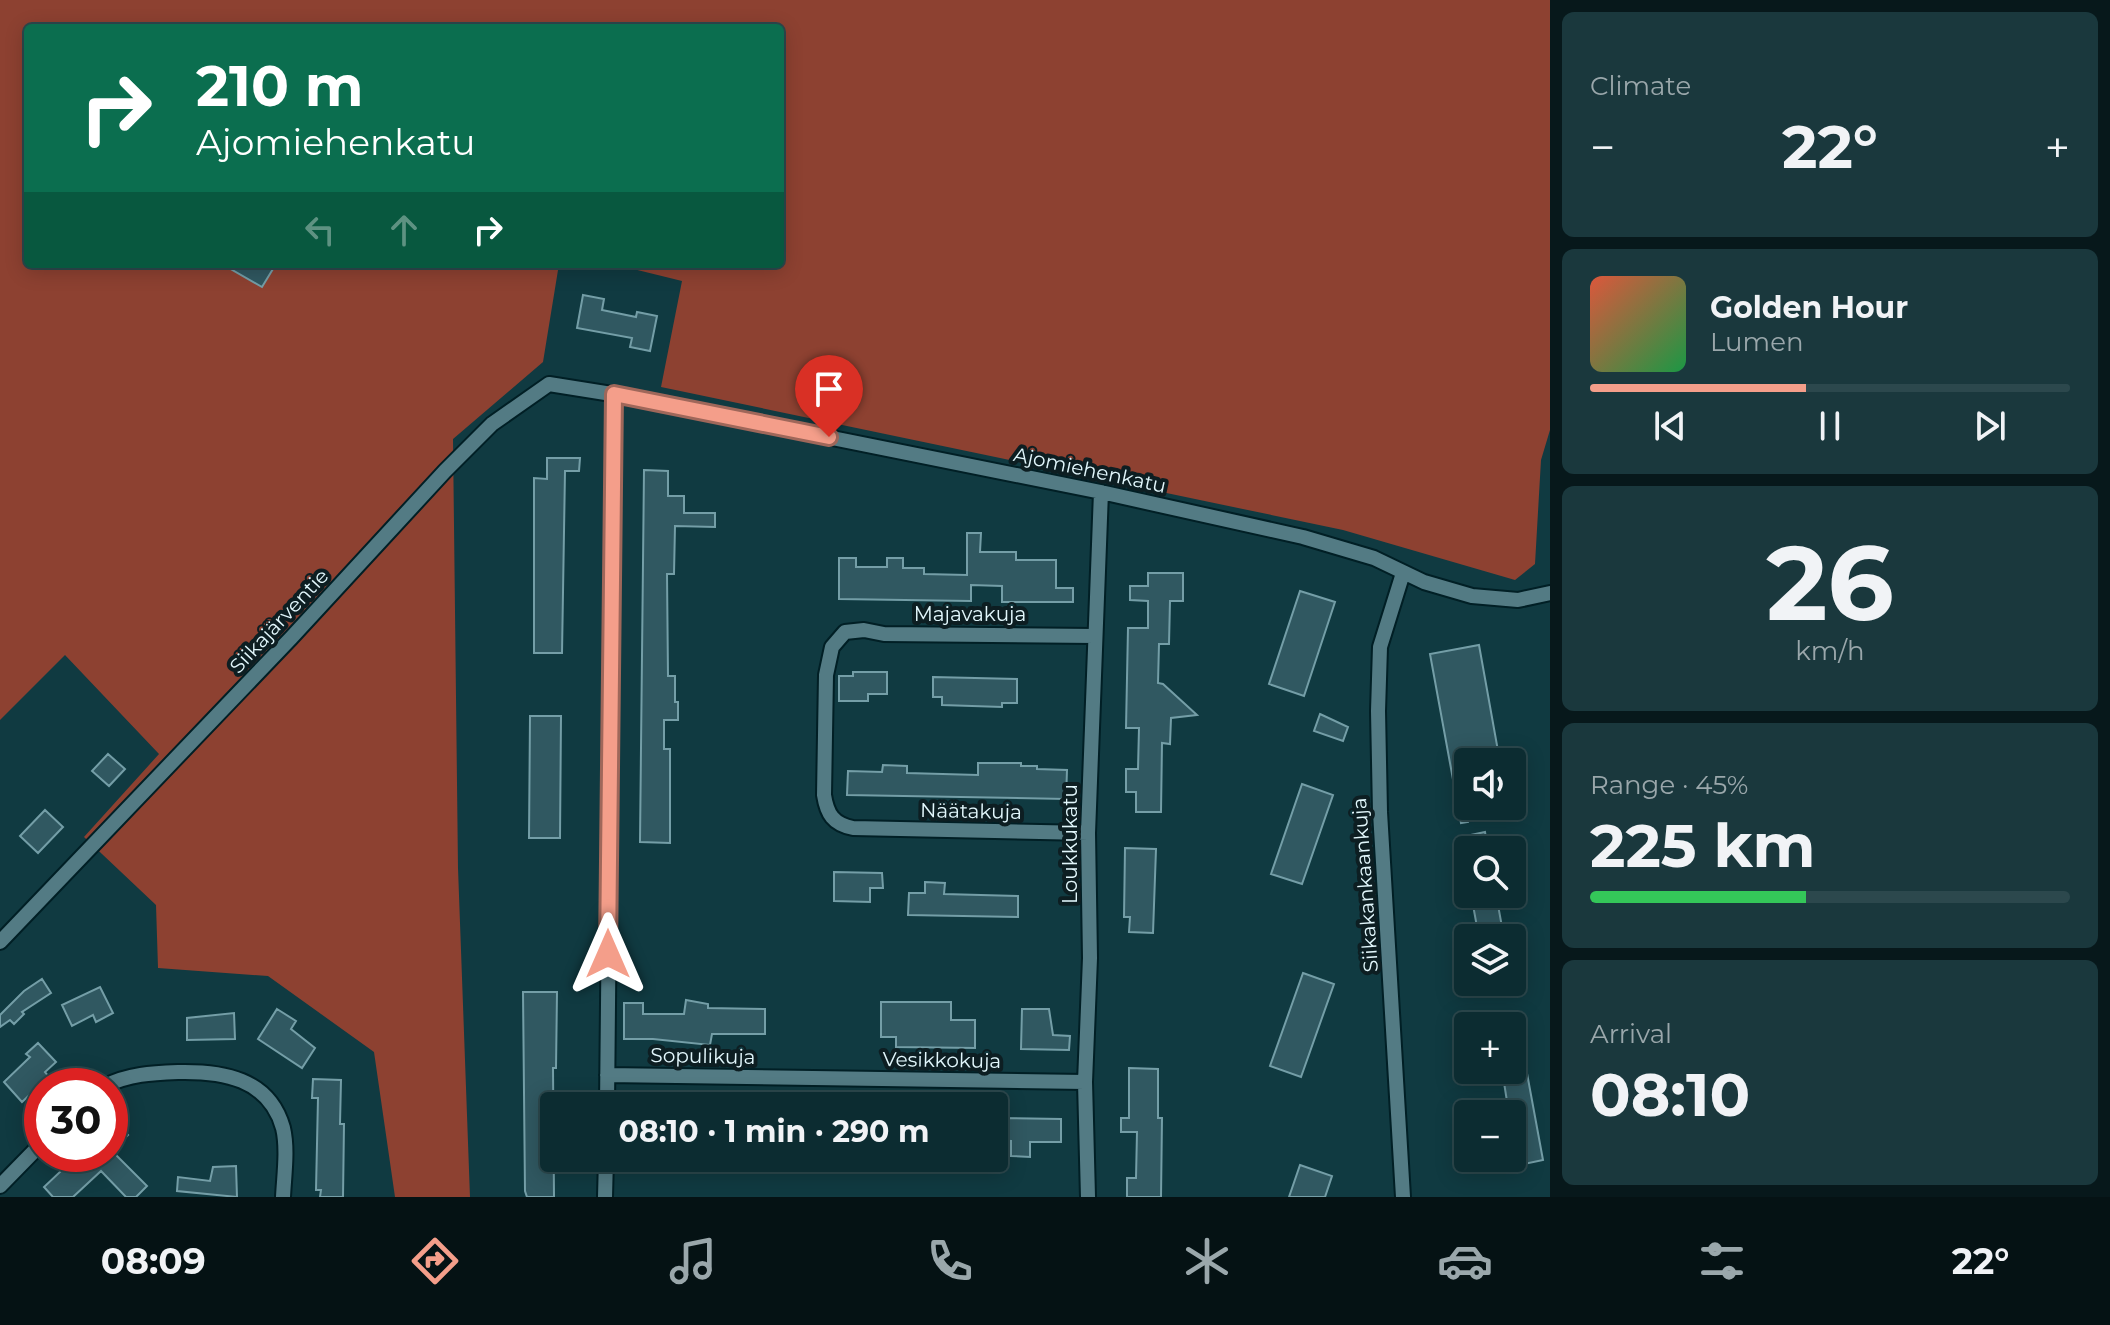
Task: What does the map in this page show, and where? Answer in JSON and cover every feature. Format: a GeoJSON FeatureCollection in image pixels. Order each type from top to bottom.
{"type":"FeatureCollection","features":[{"type":"Feature","properties":{"kind":"street","name":"Siikajärventie"},"geometry":{"type":"LineString","coordinates":[[0,942],[492,424],[549,384],[614,394]]}},
{"type":"Feature","properties":{"kind":"street","name":"Ajomiehenkatu"},"geometry":{"type":"LineString","coordinates":[[614,394],[1101,492],[1338,546],[1374,558],[1403,573],[1472,596],[1518,600],[1550,593]]}},
{"type":"Feature","properties":{"kind":"street"},"geometry":{"type":"LineString","coordinates":[[607,1092],[614,394]]}},
{"type":"Feature","properties":{"kind":"street","name":"Loukkukatu"},"geometry":{"type":"LineString","coordinates":[[1088,1197],[1085,1082],[1090,958],[1088,833],[1101,492]]}},
{"type":"Feature","properties":{"kind":"street","name":"Siikakankaankuja"},"geometry":{"type":"LineString","coordinates":[[1403,573],[1380,647],[1378,711],[1380,812],[1403,1197]]}},
{"type":"Feature","properties":{"kind":"street","name":"Majavakuja"},"geometry":{"type":"LineString","coordinates":[[853,828],[832,820],[824,795],[827,662],[836,640],[845,632],[1095,636]]}},
{"type":"Feature","properties":{"kind":"street","name":"Näätakuja"},"geometry":{"type":"LineString","coordinates":[[853,828],[1088,833]]}},
{"type":"Feature","properties":{"kind":"street"},"geometry":{"type":"LineString","coordinates":[[128,1079],[150,1073],[214,1072],[245,1080],[265,1096],[283,1129],[283,1197]]}},
{"type":"Feature","properties":{"kind":"street","name":"Sopulikuja"},"geometry":{"type":"LineString","coordinates":[[607,1075],[798,1077]]}},
{"type":"Feature","properties":{"kind":"street","name":"Vesikkokuja"},"geometry":{"type":"LineString","coordinates":[[798,1077],[1085,1082]]}},
{"type":"Feature","properties":{"kind":"street"},"geometry":{"type":"LineString","coordinates":[[0,1186],[24,1161]]}},
{"type":"Feature","properties":{"kind":"street"},"geometry":{"type":"LineString","coordinates":[[605,1197],[606,1172]]}},
{"type":"Feature","properties":{"kind":"shaded area"},"geometry":{"type":"Polygon","coordinates":[[[0,0],[1550,0],[1550,430],[1541,460],[1535,564],[1515,580],[1343,530],[661,387],[682,281],[629,268],[784,268],[784,24],[24,24],[24,268],[558,268],[543,362],[453,439],[458,868],[470,1197],[395,1197],[374,1052],[268,976],[158,968],[156,905],[84,837],[159,754],[65,655],[0,720],[0,0]]]}},
{"type":"Feature","properties":{"kind":"building"},"geometry":{"type":"Polygon","coordinates":[[[229,268],[274,268],[262,287],[229,268]]]}},
{"type":"Feature","properties":{"kind":"building"},"geometry":{"type":"Polygon","coordinates":[[[583,295],[604,299],[602,310],[636,317],[637,312],[657,316],[650,351],[630,347],[632,338],[577,328],[583,295]]]}},
{"type":"Feature","properties":{"kind":"building"},"geometry":{"type":"Polygon","coordinates":[[[547,458],[580,458],[579,471],[565,471],[562,653],[534,653],[534,478],[547,479],[547,458]]]}},
{"type":"Feature","properties":{"kind":"building"},"geometry":{"type":"Polygon","coordinates":[[[644,470],[668,471],[668,496],[684,496],[684,513],[715,513],[715,527],[675,526],[674,574],[667,574],[668,676],[675,676],[675,702],[678,702],[678,720],[664,720],[664,749],[670,749],[670,843],[640,842],[644,470]]]}},
{"type":"Feature","properties":{"kind":"building"},"geometry":{"type":"Polygon","coordinates":[[[967,533],[981,533],[980,552],[1016,552],[1016,560],[1056,560],[1056,588],[1073,588],[1073,602],[1002,602],[1002,586],[971,585],[971,601],[839,599],[839,558],[856,558],[856,567],[887,567],[887,558],[903,558],[903,568],[924,568],[924,574],[967,575],[967,533]]]}},
{"type":"Feature","properties":{"kind":"building"},"geometry":{"type":"Polygon","coordinates":[[[1148,573],[1183,573],[1183,601],[1170,601],[1169,644],[1159,644],[1158,683],[1197,715],[1171,718],[1170,744],[1162,743],[1161,812],[1136,812],[1136,792],[1126,792],[1126,769],[1138,769],[1139,728],[1126,728],[1128,628],[1148,628],[1148,601],[1130,600],[1130,586],[1148,586],[1148,573]]]}},
{"type":"Feature","properties":{"kind":"building"},"geometry":{"type":"Polygon","coordinates":[[[1300,591],[1335,602],[1304,696],[1269,684],[1300,591]]]}},
{"type":"Feature","properties":{"kind":"building"},"geometry":{"type":"Polygon","coordinates":[[[1479,645],[1497,748],[1454,748],[1454,785],[1430,654],[1479,645]]]}},
{"type":"Feature","properties":{"kind":"building"},"geometry":{"type":"Polygon","coordinates":[[[853,672],[887,672],[887,694],[868,694],[868,701],[839,701],[839,676],[853,676],[853,672]]]}},
{"type":"Feature","properties":{"kind":"building"},"geometry":{"type":"Polygon","coordinates":[[[933,677],[1017,679],[1017,703],[1002,703],[1002,707],[942,705],[942,697],[933,697],[933,677]]]}},
{"type":"Feature","properties":{"kind":"building"},"geometry":{"type":"Polygon","coordinates":[[[1320,714],[1348,727],[1343,741],[1314,731],[1320,714]]]}},
{"type":"Feature","properties":{"kind":"building"},"geometry":{"type":"Polygon","coordinates":[[[530,716],[561,716],[560,838],[529,838],[530,716]]]}},
{"type":"Feature","properties":{"kind":"building"},"geometry":{"type":"Polygon","coordinates":[[[108,754],[125,769],[109,786],[92,771],[108,754]]]}},
{"type":"Feature","properties":{"kind":"building"},"geometry":{"type":"Polygon","coordinates":[[[978,763],[1021,763],[1021,766],[1037,766],[1037,769],[1067,770],[1066,799],[847,795],[848,771],[882,772],[883,765],[907,766],[907,773],[978,775],[978,763]]]}},
{"type":"Feature","properties":{"kind":"building"},"geometry":{"type":"Polygon","coordinates":[[[1302,784],[1333,795],[1302,884],[1271,874],[1302,784]]]}},
{"type":"Feature","properties":{"kind":"building"},"geometry":{"type":"Polygon","coordinates":[[[45,810],[63,827],[38,853],[20,836],[45,810]]]}},
{"type":"Feature","properties":{"kind":"building"},"geometry":{"type":"Polygon","coordinates":[[[1125,848],[1156,849],[1153,933],[1129,932],[1130,917],[1124,917],[1125,848]]]}},
{"type":"Feature","properties":{"kind":"building"},"geometry":{"type":"Polygon","coordinates":[[[834,872],[882,873],[883,888],[870,888],[870,902],[834,901],[834,872]]]}},
{"type":"Feature","properties":{"kind":"building"},"geometry":{"type":"Polygon","coordinates":[[[925,882],[945,883],[944,894],[1018,896],[1018,917],[908,915],[909,893],[925,893],[925,882]]]}},
{"type":"Feature","properties":{"kind":"building"},"geometry":{"type":"Polygon","coordinates":[[[1474,908],[1499,908],[1501,924],[1476,924],[1474,908]]]}},
{"type":"Feature","properties":{"kind":"building"},"geometry":{"type":"Polygon","coordinates":[[[1303,973],[1334,984],[1301,1077],[1270,1066],[1303,973]]]}},
{"type":"Feature","properties":{"kind":"building"},"geometry":{"type":"Polygon","coordinates":[[[42,979],[51,993],[22,1012],[24,1014],[14,1024],[10,1020],[0,1027],[0,1015],[24,991],[42,979]]]}},
{"type":"Feature","properties":{"kind":"building"},"geometry":{"type":"Polygon","coordinates":[[[100,987],[113,1013],[96,1022],[93,1015],[72,1026],[62,1005],[100,987]]]}},
{"type":"Feature","properties":{"kind":"building"},"geometry":{"type":"Polygon","coordinates":[[[523,992],[557,992],[553,1092],[540,1092],[540,1172],[554,1172],[554,1197],[527,1197],[523,992]]]}},
{"type":"Feature","properties":{"kind":"building"},"geometry":{"type":"Polygon","coordinates":[[[686,1000],[708,1004],[708,1008],[765,1009],[765,1034],[712,1034],[710,1045],[624,1039],[624,1003],[643,1003],[643,1014],[684,1014],[686,1000]]]}},
{"type":"Feature","properties":{"kind":"building"},"geometry":{"type":"Polygon","coordinates":[[[881,1002],[951,1002],[951,1020],[975,1020],[975,1048],[896,1047],[896,1037],[881,1037],[881,1002]]]}},
{"type":"Feature","properties":{"kind":"building"},"geometry":{"type":"Polygon","coordinates":[[[277,1009],[296,1021],[291,1029],[315,1048],[302,1068],[258,1039],[277,1009]]]}},
{"type":"Feature","properties":{"kind":"building"},"geometry":{"type":"Polygon","coordinates":[[[1022,1009],[1049,1009],[1053,1035],[1070,1036],[1069,1050],[1021,1049],[1022,1009]]]}},
{"type":"Feature","properties":{"kind":"building"},"geometry":{"type":"Polygon","coordinates":[[[234,1013],[235,1039],[187,1040],[187,1018],[234,1013]]]}},
{"type":"Feature","properties":{"kind":"building"},"geometry":{"type":"Polygon","coordinates":[[[38,1043],[56,1062],[49,1068],[24,1068],[22,1102],[4,1082],[30,1057],[26,1054],[38,1043]]]}},
{"type":"Feature","properties":{"kind":"building"},"geometry":{"type":"Polygon","coordinates":[[[1129,1068],[1158,1069],[1158,1118],[1162,1118],[1161,1197],[1127,1197],[1127,1178],[1136,1178],[1137,1132],[1121,1132],[1121,1118],[1129,1118],[1129,1068]]]}},
{"type":"Feature","properties":{"kind":"building"},"geometry":{"type":"Polygon","coordinates":[[[1526,1068],[1543,1160],[1526,1164],[1526,1100],[1507,1100],[1504,1084],[1526,1084],[1526,1068]]]}},
{"type":"Feature","properties":{"kind":"building"},"geometry":{"type":"Polygon","coordinates":[[[313,1079],[341,1080],[343,1197],[320,1197],[321,1190],[316,1190],[318,1098],[312,1098],[313,1079]]]}},
{"type":"Feature","properties":{"kind":"building"},"geometry":{"type":"Polygon","coordinates":[[[1008,1118],[1061,1119],[1061,1142],[1030,1142],[1030,1157],[1011,1156],[1011,1141],[1008,1141],[1008,1118]]]}},
{"type":"Feature","properties":{"kind":"building"},"geometry":{"type":"Polygon","coordinates":[[[1300,1165],[1332,1176],[1325,1197],[1289,1197],[1300,1165]]]}},
{"type":"Feature","properties":{"kind":"building"},"geometry":{"type":"Polygon","coordinates":[[[236,1166],[237,1197],[177,1191],[178,1177],[210,1181],[213,1167],[236,1166]]]}},
{"type":"Feature","properties":{"kind":"building"},"geometry":{"type":"Polygon","coordinates":[[[128,1167],[147,1186],[136,1197],[126,1197],[102,1172],[128,1172],[128,1167]]]}},
{"type":"Feature","properties":{"kind":"building"},"geometry":{"type":"Polygon","coordinates":[[[60,1172],[100,1172],[73,1197],[53,1197],[44,1187],[60,1172]]]}},
{"type":"Feature","properties":{"kind":"route"},"geometry":{"type":"LineString","coordinates":[[608,954],[614,394],[829,437]]}}]}
